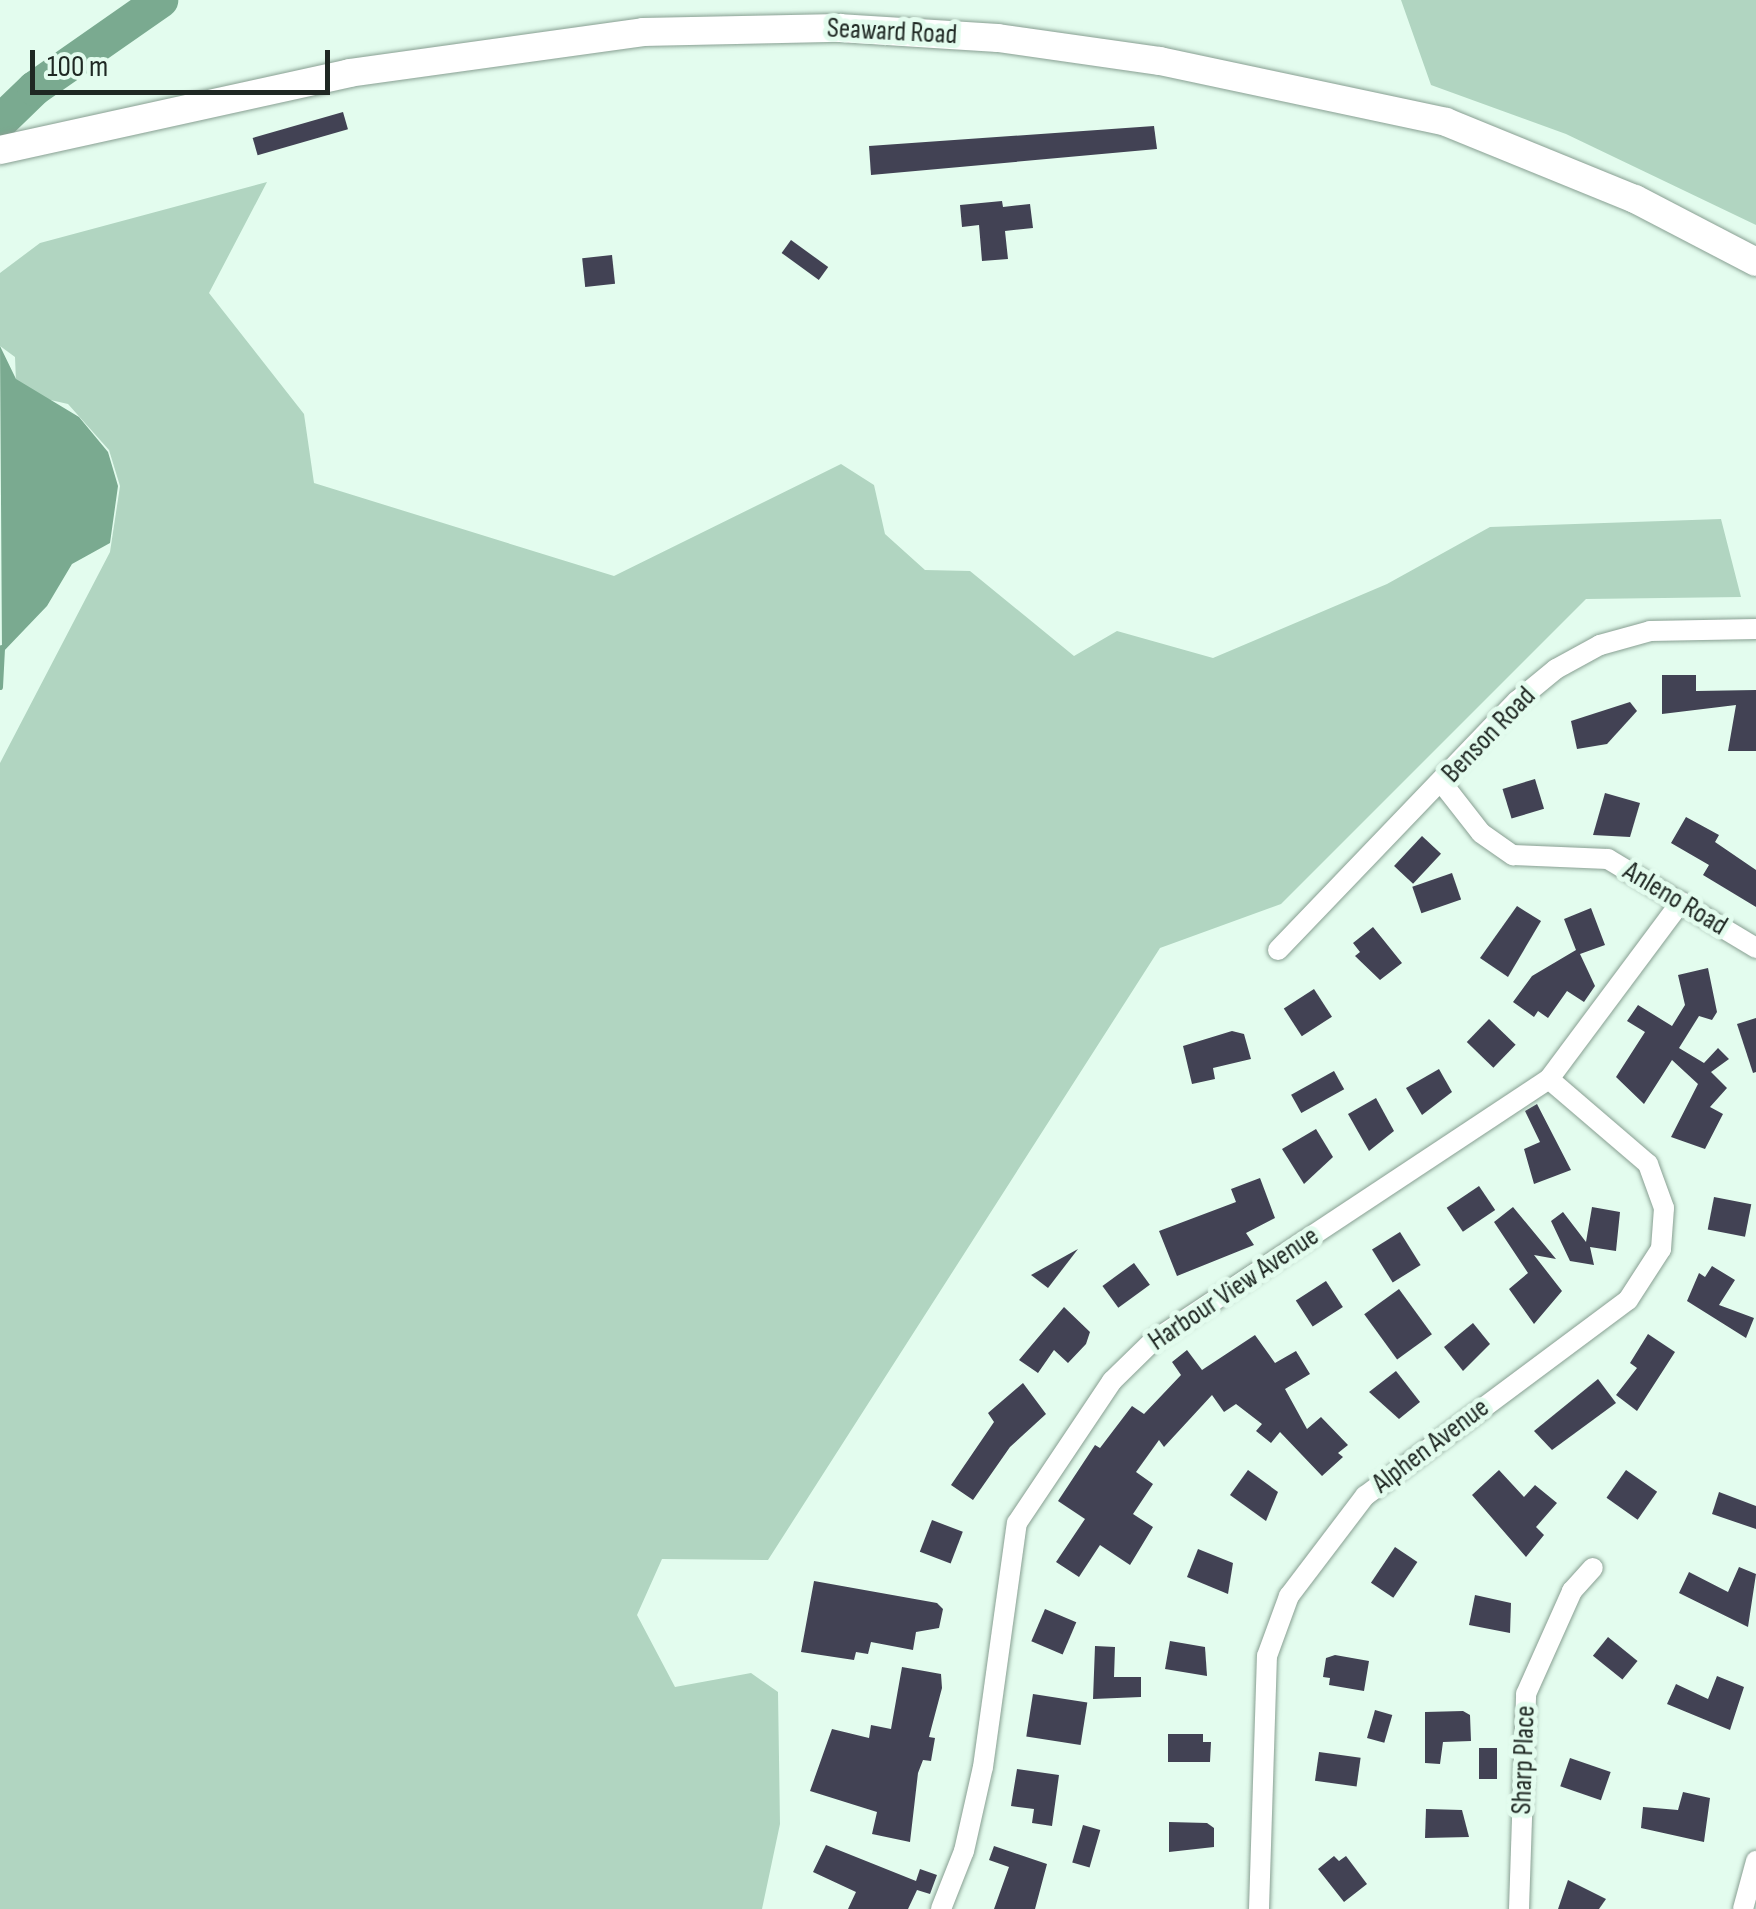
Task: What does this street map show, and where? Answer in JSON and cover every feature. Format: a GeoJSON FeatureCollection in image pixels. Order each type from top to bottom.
{"type":"FeatureCollection","features":[{"type":"Feature","properties":{"kind":"street","name":"Seaward Road"},"geometry":{"type":"LineString","coordinates":[[0,150],[118,121],[349,74],[643,32],[840,28],[998,38],[1160,61],[1446,122],[1635,199],[1756,262]]}},
{"type":"Feature","properties":{"kind":"street","name":"Benson Road"},"geometry":{"type":"LineString","coordinates":[[1278,950],[1442,784],[1517,701],[1600,645],[1650,631],[1756,629]]}},
{"type":"Feature","properties":{"kind":"street","name":"Anleno Road"},"geometry":{"type":"LineString","coordinates":[[1442,784],[1482,833],[1513,856],[1608,859],[1756,948]]}},
{"type":"Feature","properties":{"kind":"street","name":"Harbour View Avenue"},"geometry":{"type":"LineString","coordinates":[[941,1909],[964,1852],[983,1767],[1017,1523],[1112,1382],[1162,1335],[1550,1079],[1681,902]]}},
{"type":"Feature","properties":{"kind":"street","name":"Alphen Avenue"},"geometry":{"type":"LineString","coordinates":[[1259,1909],[1267,1656],[1290,1596],[1365,1496],[1628,1300],[1661,1249],[1664,1208],[1648,1164],[1550,1079]]}},
{"type":"Feature","properties":{"kind":"street","name":"Sharp Place"},"geometry":{"type":"LineString","coordinates":[[1520,1909],[1526,1694],[1572,1591],[1592,1568]]}},
{"type":"Feature","properties":{"kind":"street"},"geometry":{"type":"LineString","coordinates":[[1744,1909],[1756,1860]]}},
{"type":"Feature","properties":{"kind":"shaded area"},"geometry":{"type":"Polygon","coordinates":[[[1401,0],[1756,0],[1756,225],[1566,134],[1431,85],[1401,0]]]}},
{"type":"Feature","properties":{"kind":"shaded area"},"geometry":{"type":"Polygon","coordinates":[[[267,182],[209,293],[304,414],[314,483],[614,576],[841,464],[874,485],[885,534],[925,570],[970,571],[1074,656],[1117,631],[1213,658],[1387,584],[1490,527],[1721,519],[1741,597],[1586,599],[1281,904],[1160,948],[768,1560],[662,1559],[637,1615],[675,1687],[751,1673],[778,1692],[780,1824],[762,1909],[0,1909],[0,763],[110,552],[120,486],[109,450],[68,404],[33,396],[16,382],[15,357],[0,346],[0,273],[40,243],[267,182]]]}},
{"type":"Feature","properties":{"kind":"shaded area"},"geometry":{"type":"Polygon","coordinates":[[[0,346],[16,379],[79,417],[108,452],[118,486],[110,543],[72,564],[47,606],[2,653],[0,346]]]}},
{"type":"Feature","properties":{"kind":"building"},"geometry":{"type":"Polygon","coordinates":[[[343,112],[348,129],[258,155],[253,138],[343,112]]]}},
{"type":"Feature","properties":{"kind":"building"},"geometry":{"type":"Polygon","coordinates":[[[1154,126],[1157,149],[871,175],[869,146],[1154,126]]]}},
{"type":"Feature","properties":{"kind":"building"},"geometry":{"type":"Polygon","coordinates":[[[1002,201],[1003,207],[1030,204],[1033,228],[1005,231],[1008,259],[982,261],[979,225],[962,227],[960,205],[1002,201]]]}},
{"type":"Feature","properties":{"kind":"building"},"geometry":{"type":"Polygon","coordinates":[[[791,240],[828,267],[819,280],[782,253],[791,240]]]}},
{"type":"Feature","properties":{"kind":"building"},"geometry":{"type":"Polygon","coordinates":[[[612,255],[615,284],[585,287],[582,258],[612,255]]]}},
{"type":"Feature","properties":{"kind":"building"},"geometry":{"type":"Polygon","coordinates":[[[1662,675],[1696,675],[1696,691],[1756,690],[1756,751],[1728,751],[1736,705],[1662,714],[1662,675]]]}},
{"type":"Feature","properties":{"kind":"building"},"geometry":{"type":"Polygon","coordinates":[[[1630,702],[1637,711],[1607,744],[1577,749],[1571,721],[1630,702]]]}},
{"type":"Feature","properties":{"kind":"building"},"geometry":{"type":"Polygon","coordinates":[[[1535,779],[1544,809],[1512,819],[1502,789],[1535,779]]]}},
{"type":"Feature","properties":{"kind":"building"},"geometry":{"type":"Polygon","coordinates":[[[1605,793],[1640,803],[1630,837],[1593,835],[1605,793]]]}},
{"type":"Feature","properties":{"kind":"building"},"geometry":{"type":"Polygon","coordinates":[[[1686,817],[1719,835],[1715,842],[1756,870],[1756,907],[1703,875],[1709,865],[1671,843],[1686,817]]]}},
{"type":"Feature","properties":{"kind":"building"},"geometry":{"type":"Polygon","coordinates":[[[1422,836],[1441,854],[1413,884],[1394,866],[1422,836]]]}},
{"type":"Feature","properties":{"kind":"building"},"geometry":{"type":"Polygon","coordinates":[[[1452,873],[1461,899],[1421,913],[1412,887],[1452,873]]]}},
{"type":"Feature","properties":{"kind":"building"},"geometry":{"type":"Polygon","coordinates":[[[1517,906],[1541,921],[1508,977],[1480,958],[1517,906]]]}},
{"type":"Feature","properties":{"kind":"building"},"geometry":{"type":"Polygon","coordinates":[[[1591,908],[1605,945],[1580,954],[1595,986],[1584,1002],[1567,991],[1548,1018],[1538,1011],[1534,1017],[1513,1002],[1532,976],[1576,950],[1564,919],[1591,908]]]}},
{"type":"Feature","properties":{"kind":"building"},"geometry":{"type":"Polygon","coordinates":[[[1373,927],[1402,963],[1380,980],[1355,956],[1360,952],[1353,943],[1373,927]]]}},
{"type":"Feature","properties":{"kind":"building"},"geometry":{"type":"Polygon","coordinates":[[[1708,968],[1717,1012],[1712,1020],[1699,1016],[1679,1048],[1704,1063],[1718,1048],[1729,1059],[1711,1072],[1727,1088],[1710,1107],[1723,1114],[1705,1149],[1671,1137],[1698,1084],[1672,1060],[1644,1104],[1616,1077],[1645,1032],[1627,1021],[1638,1005],[1672,1026],[1685,1005],[1678,975],[1708,968]]]}},
{"type":"Feature","properties":{"kind":"building"},"geometry":{"type":"Polygon","coordinates":[[[1314,989],[1332,1017],[1302,1036],[1284,1009],[1314,989]]]}},
{"type":"Feature","properties":{"kind":"building"},"geometry":{"type":"Polygon","coordinates":[[[1756,1018],[1756,1072],[1753,1073],[1737,1024],[1756,1018]]]}},
{"type":"Feature","properties":{"kind":"building"},"geometry":{"type":"Polygon","coordinates":[[[1489,1019],[1516,1045],[1493,1068],[1467,1042],[1489,1019]]]}},
{"type":"Feature","properties":{"kind":"building"},"geometry":{"type":"Polygon","coordinates":[[[1232,1031],[1244,1034],[1251,1059],[1213,1068],[1215,1079],[1192,1084],[1183,1046],[1232,1031]]]}},
{"type":"Feature","properties":{"kind":"building"},"geometry":{"type":"Polygon","coordinates":[[[1439,1069],[1452,1092],[1422,1115],[1406,1088],[1439,1069]]]}},
{"type":"Feature","properties":{"kind":"building"},"geometry":{"type":"Polygon","coordinates":[[[1334,1071],[1344,1089],[1301,1113],[1291,1095],[1334,1071]]]}},
{"type":"Feature","properties":{"kind":"building"},"geometry":{"type":"Polygon","coordinates":[[[1376,1098],[1394,1131],[1369,1151],[1348,1114],[1376,1098]]]}},
{"type":"Feature","properties":{"kind":"building"},"geometry":{"type":"Polygon","coordinates":[[[1537,1104],[1571,1170],[1534,1184],[1524,1149],[1540,1142],[1525,1111],[1537,1104]]]}},
{"type":"Feature","properties":{"kind":"building"},"geometry":{"type":"Polygon","coordinates":[[[1316,1129],[1333,1157],[1304,1184],[1282,1149],[1316,1129]]]}},
{"type":"Feature","properties":{"kind":"building"},"geometry":{"type":"Polygon","coordinates":[[[1260,1178],[1275,1218],[1246,1233],[1254,1245],[1177,1276],[1159,1231],[1236,1202],[1231,1189],[1260,1178]]]}},
{"type":"Feature","properties":{"kind":"building"},"geometry":{"type":"Polygon","coordinates":[[[1479,1186],[1495,1210],[1463,1232],[1447,1208],[1479,1186]]]}},
{"type":"Feature","properties":{"kind":"building"},"geometry":{"type":"Polygon","coordinates":[[[1714,1197],[1751,1204],[1745,1237],[1708,1229],[1714,1197]]]}},
{"type":"Feature","properties":{"kind":"building"},"geometry":{"type":"Polygon","coordinates":[[[1513,1207],[1556,1259],[1534,1255],[1562,1291],[1534,1324],[1509,1289],[1528,1273],[1494,1222],[1513,1207]]]}},
{"type":"Feature","properties":{"kind":"building"},"geometry":{"type":"Polygon","coordinates":[[[1592,1207],[1620,1212],[1616,1251],[1590,1247],[1594,1265],[1570,1261],[1551,1221],[1563,1212],[1586,1242],[1592,1207]]]}},
{"type":"Feature","properties":{"kind":"building"},"geometry":{"type":"Polygon","coordinates":[[[1400,1232],[1421,1265],[1393,1283],[1372,1249],[1400,1232]]]}},
{"type":"Feature","properties":{"kind":"building"},"geometry":{"type":"Polygon","coordinates":[[[1078,1249],[1048,1288],[1031,1275],[1078,1249]]]}},
{"type":"Feature","properties":{"kind":"building"},"geometry":{"type":"Polygon","coordinates":[[[1134,1263],[1150,1285],[1118,1308],[1102,1286],[1134,1263]]]}},
{"type":"Feature","properties":{"kind":"building"},"geometry":{"type":"Polygon","coordinates":[[[1712,1266],[1735,1280],[1719,1305],[1754,1318],[1746,1338],[1687,1301],[1699,1273],[1705,1277],[1712,1266]]]}},
{"type":"Feature","properties":{"kind":"building"},"geometry":{"type":"Polygon","coordinates":[[[1326,1281],[1343,1307],[1313,1327],[1296,1301],[1326,1281]]]}},
{"type":"Feature","properties":{"kind":"building"},"geometry":{"type":"Polygon","coordinates":[[[1399,1289],[1432,1334],[1397,1360],[1364,1314],[1399,1289]]]}},
{"type":"Feature","properties":{"kind":"building"},"geometry":{"type":"Polygon","coordinates":[[[1064,1307],[1090,1332],[1086,1344],[1068,1363],[1054,1350],[1038,1373],[1019,1360],[1064,1307]]]}},
{"type":"Feature","properties":{"kind":"building"},"geometry":{"type":"Polygon","coordinates":[[[1473,1323],[1490,1344],[1463,1371],[1444,1347],[1473,1323]]]}},
{"type":"Feature","properties":{"kind":"building"},"geometry":{"type":"Polygon","coordinates":[[[1648,1334],[1675,1352],[1637,1411],[1616,1395],[1637,1368],[1630,1363],[1648,1334]]]}},
{"type":"Feature","properties":{"kind":"building"},"geometry":{"type":"Polygon","coordinates":[[[1255,1335],[1275,1363],[1296,1351],[1310,1374],[1285,1389],[1307,1429],[1321,1417],[1348,1445],[1338,1453],[1343,1457],[1322,1476],[1280,1432],[1271,1443],[1256,1431],[1262,1424],[1236,1404],[1224,1412],[1212,1395],[1164,1447],[1159,1440],[1136,1472],[1153,1484],[1133,1514],[1153,1527],[1130,1565],[1100,1545],[1079,1577],[1056,1562],[1085,1519],[1058,1501],[1095,1445],[1100,1448],[1132,1406],[1144,1414],[1181,1375],[1172,1362],[1187,1350],[1202,1370],[1255,1335]]]}},
{"type":"Feature","properties":{"kind":"building"},"geometry":{"type":"Polygon","coordinates":[[[1396,1371],[1420,1402],[1399,1419],[1369,1392],[1396,1371]]]}},
{"type":"Feature","properties":{"kind":"building"},"geometry":{"type":"Polygon","coordinates":[[[1598,1379],[1616,1403],[1552,1450],[1534,1431],[1598,1379]]]}},
{"type":"Feature","properties":{"kind":"building"},"geometry":{"type":"Polygon","coordinates":[[[1023,1383],[1046,1414],[1010,1447],[973,1500],[951,1485],[994,1422],[988,1413],[1023,1383]]]}},
{"type":"Feature","properties":{"kind":"building"},"geometry":{"type":"Polygon","coordinates":[[[1248,1470],[1278,1492],[1266,1521],[1230,1495],[1248,1470]]]}},
{"type":"Feature","properties":{"kind":"building"},"geometry":{"type":"Polygon","coordinates":[[[1499,1470],[1524,1497],[1535,1485],[1557,1503],[1536,1527],[1544,1535],[1526,1557],[1472,1495],[1499,1470]]]}},
{"type":"Feature","properties":{"kind":"building"},"geometry":{"type":"Polygon","coordinates":[[[1626,1470],[1657,1492],[1638,1520],[1606,1498],[1626,1470]]]}},
{"type":"Feature","properties":{"kind":"building"},"geometry":{"type":"Polygon","coordinates":[[[1719,1492],[1756,1506],[1756,1529],[1712,1514],[1719,1492]]]}},
{"type":"Feature","properties":{"kind":"building"},"geometry":{"type":"Polygon","coordinates":[[[932,1520],[963,1532],[951,1564],[920,1552],[932,1520]]]}},
{"type":"Feature","properties":{"kind":"building"},"geometry":{"type":"Polygon","coordinates":[[[1395,1547],[1417,1562],[1393,1598],[1371,1583],[1395,1547]]]}},
{"type":"Feature","properties":{"kind":"building"},"geometry":{"type":"Polygon","coordinates":[[[1198,1549],[1233,1563],[1228,1594],[1187,1577],[1198,1549]]]}},
{"type":"Feature","properties":{"kind":"building"},"geometry":{"type":"Polygon","coordinates":[[[1739,1567],[1756,1574],[1748,1627],[1679,1593],[1689,1572],[1728,1592],[1739,1567]]]}},
{"type":"Feature","properties":{"kind":"building"},"geometry":{"type":"Polygon","coordinates":[[[814,1581],[937,1603],[943,1609],[939,1628],[916,1632],[913,1650],[871,1642],[868,1654],[856,1652],[854,1660],[801,1652],[814,1581]]]}},
{"type":"Feature","properties":{"kind":"building"},"geometry":{"type":"Polygon","coordinates":[[[1475,1595],[1511,1603],[1510,1633],[1469,1625],[1475,1595]]]}},
{"type":"Feature","properties":{"kind":"building"},"geometry":{"type":"Polygon","coordinates":[[[1045,1609],[1076,1622],[1063,1655],[1031,1641],[1045,1609]]]}},
{"type":"Feature","properties":{"kind":"building"},"geometry":{"type":"Polygon","coordinates":[[[1608,1637],[1638,1661],[1622,1680],[1593,1656],[1608,1637]]]}},
{"type":"Feature","properties":{"kind":"building"},"geometry":{"type":"Polygon","coordinates":[[[1170,1641],[1205,1647],[1207,1676],[1165,1669],[1170,1641]]]}},
{"type":"Feature","properties":{"kind":"building"},"geometry":{"type":"Polygon","coordinates":[[[1095,1646],[1115,1647],[1114,1677],[1141,1677],[1141,1697],[1093,1699],[1095,1646]]]}},
{"type":"Feature","properties":{"kind":"building"},"geometry":{"type":"Polygon","coordinates":[[[1335,1655],[1369,1661],[1364,1691],[1329,1685],[1330,1678],[1323,1677],[1326,1658],[1335,1655]]]}},
{"type":"Feature","properties":{"kind":"building"},"geometry":{"type":"Polygon","coordinates":[[[902,1667],[941,1674],[942,1688],[929,1737],[935,1738],[931,1761],[923,1760],[918,1773],[910,1842],[872,1834],[877,1812],[810,1791],[832,1729],[869,1738],[871,1725],[891,1729],[902,1667]]]}},
{"type":"Feature","properties":{"kind":"building"},"geometry":{"type":"Polygon","coordinates":[[[1717,1676],[1744,1687],[1730,1730],[1667,1704],[1676,1684],[1708,1699],[1717,1676]]]}},
{"type":"Feature","properties":{"kind":"building"},"geometry":{"type":"Polygon","coordinates":[[[1033,1694],[1087,1703],[1081,1745],[1026,1736],[1033,1694]]]}},
{"type":"Feature","properties":{"kind":"building"},"geometry":{"type":"Polygon","coordinates":[[[1375,1710],[1392,1715],[1384,1743],[1367,1738],[1375,1710]]]}},
{"type":"Feature","properties":{"kind":"building"},"geometry":{"type":"Polygon","coordinates":[[[1463,1711],[1470,1715],[1471,1741],[1443,1742],[1440,1764],[1425,1763],[1425,1712],[1463,1711]]]}},
{"type":"Feature","properties":{"kind":"building"},"geometry":{"type":"Polygon","coordinates":[[[1168,1734],[1203,1734],[1203,1742],[1211,1742],[1210,1762],[1168,1762],[1168,1734]]]}},
{"type":"Feature","properties":{"kind":"building"},"geometry":{"type":"Polygon","coordinates":[[[1479,1748],[1497,1748],[1497,1779],[1479,1779],[1479,1748]]]}},
{"type":"Feature","properties":{"kind":"building"},"geometry":{"type":"Polygon","coordinates":[[[1319,1752],[1361,1758],[1357,1787],[1315,1781],[1319,1752]]]}},
{"type":"Feature","properties":{"kind":"building"},"geometry":{"type":"Polygon","coordinates":[[[1570,1758],[1611,1772],[1601,1800],[1560,1786],[1570,1758]]]}},
{"type":"Feature","properties":{"kind":"building"},"geometry":{"type":"Polygon","coordinates":[[[1017,1769],[1059,1775],[1052,1826],[1032,1823],[1034,1809],[1011,1806],[1017,1769]]]}},
{"type":"Feature","properties":{"kind":"building"},"geometry":{"type":"Polygon","coordinates":[[[1683,1792],[1710,1798],[1704,1842],[1641,1828],[1643,1807],[1678,1810],[1683,1792]]]}},
{"type":"Feature","properties":{"kind":"building"},"geometry":{"type":"Polygon","coordinates":[[[1426,1809],[1462,1810],[1469,1837],[1425,1838],[1426,1809]]]}},
{"type":"Feature","properties":{"kind":"building"},"geometry":{"type":"Polygon","coordinates":[[[1169,1822],[1207,1823],[1214,1828],[1214,1847],[1169,1852],[1169,1822]]]}},
{"type":"Feature","properties":{"kind":"building"},"geometry":{"type":"Polygon","coordinates":[[[1083,1825],[1100,1830],[1090,1867],[1072,1862],[1083,1825]]]}},
{"type":"Feature","properties":{"kind":"building"},"geometry":{"type":"Polygon","coordinates":[[[826,1845],[916,1881],[920,1869],[937,1875],[930,1894],[917,1890],[908,1909],[848,1909],[856,1892],[813,1872],[826,1845]]]}},
{"type":"Feature","properties":{"kind":"building"},"geometry":{"type":"Polygon","coordinates":[[[994,1846],[1047,1864],[1035,1909],[994,1909],[1009,1867],[989,1860],[994,1846]]]}},
{"type":"Feature","properties":{"kind":"building"},"geometry":{"type":"Polygon","coordinates":[[[1334,1856],[1339,1861],[1346,1856],[1367,1884],[1344,1902],[1318,1869],[1334,1856]]]}},
{"type":"Feature","properties":{"kind":"building"},"geometry":{"type":"Polygon","coordinates":[[[1568,1880],[1606,1899],[1599,1909],[1558,1909],[1568,1880]]]}},
{"type":"Feature","properties":{"kind":"waterway"},"geometry":{"type":"LineString","coordinates":[[0,121],[34,88],[160,0]]}},
{"type":"Feature","properties":{"kind":"waterway"},"geometry":{"type":"LineString","coordinates":[[0,687],[2,648]]}}]}
